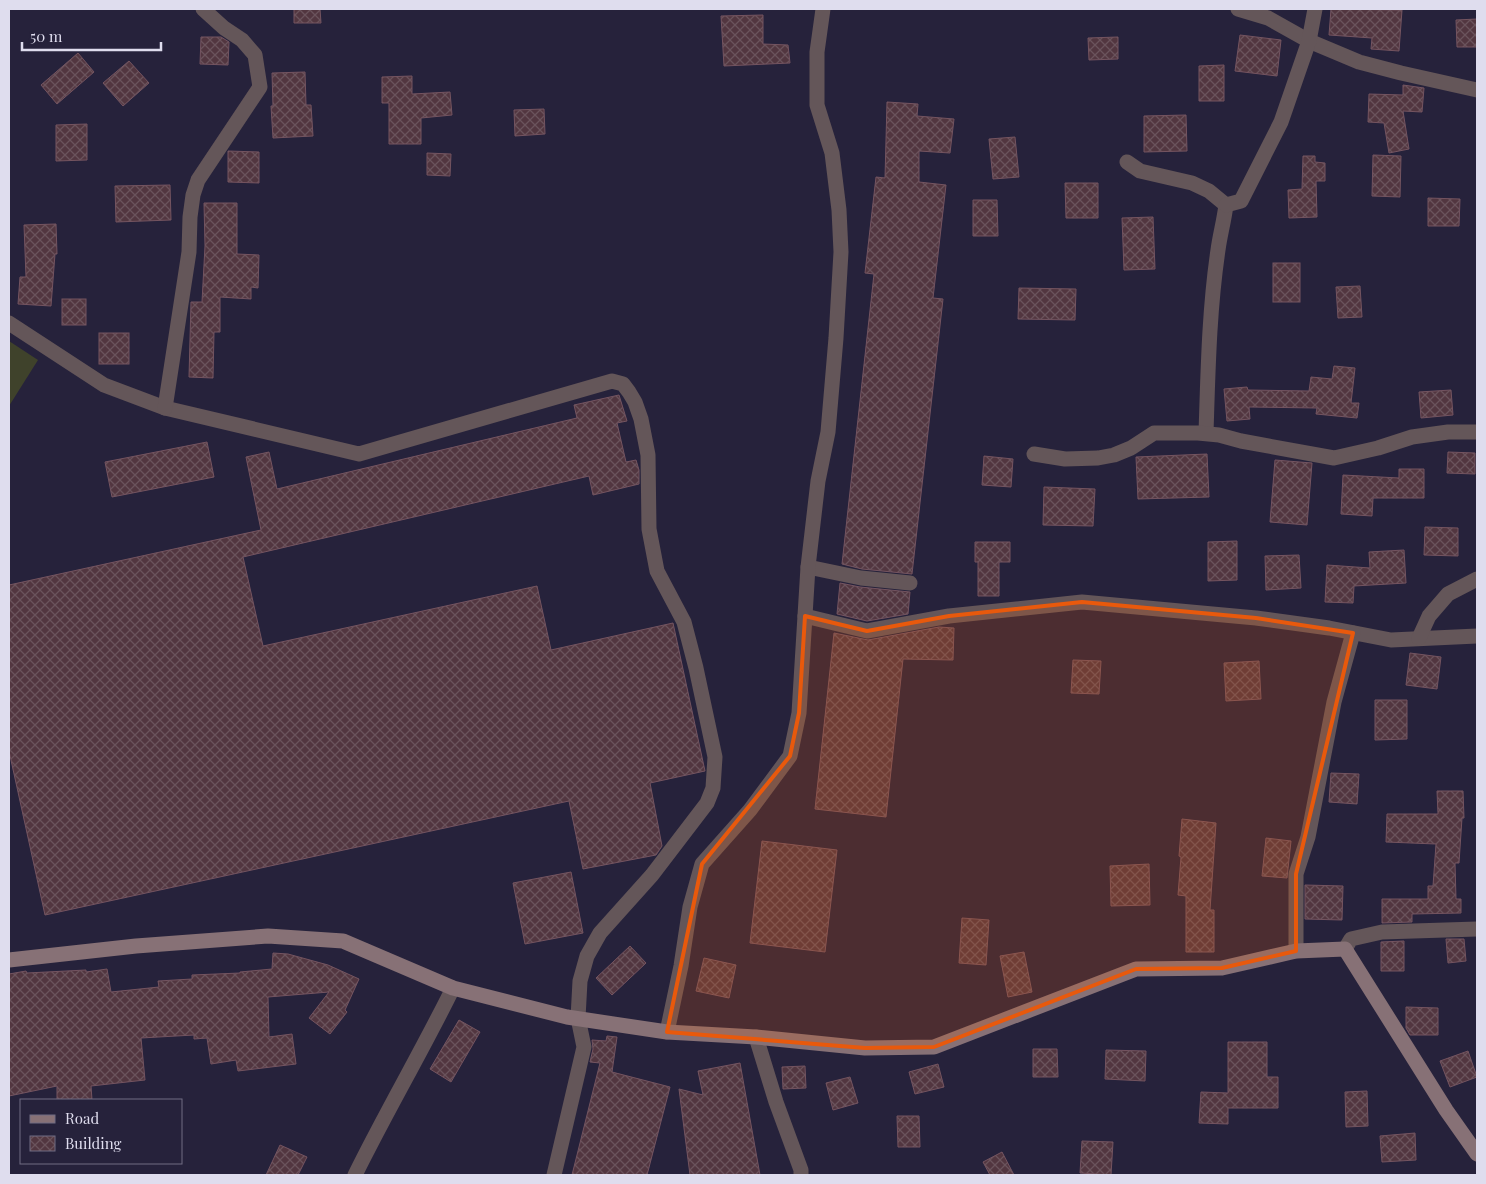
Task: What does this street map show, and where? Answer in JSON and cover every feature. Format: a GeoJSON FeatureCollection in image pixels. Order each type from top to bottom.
{"type":"FeatureCollection","features":[{"type":"Feature","properties":{"kind":"main road"},"geometry":{"type":"LineString","coordinates":[[9,960],[136,946],[268,936],[343,942],[453,988],[567,1017],[667,1032],[756,1037],[864,1048],[934,1047],[1136,969],[1222,968],[1296,951],[1345,949],[1446,1110],[1477,1154]]}},
{"type":"Feature","properties":{"kind":"street"},"geometry":{"type":"LineString","coordinates":[[164,408],[189,252],[193,194],[198,180],[260,86],[255,55],[242,40],[224,28],[204,9]]}},
{"type":"Feature","properties":{"kind":"street"},"geometry":{"type":"LineString","coordinates":[[667,1032],[681,966],[690,907],[702,864],[750,810],[790,756],[799,713],[808,567],[818,481],[828,432],[841,252],[839,210],[832,153],[817,105],[817,52],[823,9]]}},
{"type":"Feature","properties":{"kind":"street"},"geometry":{"type":"LineString","coordinates":[[1238,9],[1268,18],[1309,41],[1359,62],[1477,90]]}},
{"type":"Feature","properties":{"kind":"street"},"geometry":{"type":"LineString","coordinates":[[1226,205],[1241,201],[1281,122],[1309,41],[1315,9]]}},
{"type":"Feature","properties":{"kind":"street"},"geometry":{"type":"LineString","coordinates":[[1127,162],[1140,171],[1192,183],[1209,191],[1226,205]]}},
{"type":"Feature","properties":{"kind":"street"},"geometry":{"type":"LineString","coordinates":[[1206,433],[1212,312],[1218,249],[1226,205]]}},
{"type":"Feature","properties":{"kind":"street"},"geometry":{"type":"LineString","coordinates":[[9,323],[104,385],[164,408],[359,454],[612,381],[623,384],[629,392],[641,419],[648,455],[649,530],[658,571],[684,622],[715,757],[712,788],[707,803],[652,875],[600,934],[587,956],[580,981],[578,1018],[584,1047],[554,1175]]}},
{"type":"Feature","properties":{"kind":"street"},"geometry":{"type":"LineString","coordinates":[[1034,454],[1065,459],[1098,458],[1114,455],[1131,448],[1154,433],[1206,433],[1334,458],[1412,438],[1448,432],[1477,432]]}},
{"type":"Feature","properties":{"kind":"street"},"geometry":{"type":"LineString","coordinates":[[808,567],[861,578],[910,582]]}},
{"type":"Feature","properties":{"kind":"street"},"geometry":{"type":"LineString","coordinates":[[1419,638],[1429,616],[1448,594],[1477,579]]}},
{"type":"Feature","properties":{"kind":"street"},"geometry":{"type":"LineString","coordinates":[[805,616],[867,631],[948,616],[1082,602],[1256,618],[1353,632],[1391,640],[1477,636]]}},
{"type":"Feature","properties":{"kind":"street"},"geometry":{"type":"LineString","coordinates":[[1296,951],[1296,874],[1308,837],[1334,702],[1353,632]]}},
{"type":"Feature","properties":{"kind":"street"},"geometry":{"type":"LineString","coordinates":[[1345,949],[1350,939],[1382,932],[1477,929]]}},
{"type":"Feature","properties":{"kind":"street"},"geometry":{"type":"LineString","coordinates":[[355,1175],[372,1139],[428,1040],[453,988]]}},
{"type":"Feature","properties":{"kind":"street"},"geometry":{"type":"LineString","coordinates":[[756,1037],[776,1102],[801,1170],[801,1175]]}},
{"type":"Feature","properties":{"kind":"highlighted area"},"geometry":{"type":"Polygon","coordinates":[[[1082,602],[1256,618],[1353,633],[1296,874],[1296,951],[1222,968],[1136,969],[934,1047],[865,1048],[667,1032],[702,864],[790,756],[799,713],[805,616],[867,631],[949,616],[1082,602]]]}},
{"type":"Feature","properties":{"kind":"green space"},"geometry":{"type":"Polygon","coordinates":[[[9,341],[38,360],[9,406],[9,341]]]}},
{"type":"Feature","properties":{"kind":"building"},"geometry":{"type":"Polygon","coordinates":[[[294,9],[320,9],[321,23],[294,23],[294,9]]]}},
{"type":"Feature","properties":{"kind":"building"},"geometry":{"type":"Polygon","coordinates":[[[1331,9],[1402,10],[1399,51],[1371,49],[1372,38],[1329,35],[1331,9]]]}},
{"type":"Feature","properties":{"kind":"building"},"geometry":{"type":"Polygon","coordinates":[[[763,15],[763,44],[788,45],[790,63],[724,66],[721,16],[763,15]]]}},
{"type":"Feature","properties":{"kind":"building"},"geometry":{"type":"Polygon","coordinates":[[[1477,19],[1477,47],[1457,47],[1456,20],[1477,19]]]}},
{"type":"Feature","properties":{"kind":"building"},"geometry":{"type":"Polygon","coordinates":[[[1240,35],[1281,40],[1277,76],[1235,71],[1240,35]]]}},
{"type":"Feature","properties":{"kind":"building"},"geometry":{"type":"Polygon","coordinates":[[[201,37],[221,37],[229,42],[228,65],[200,64],[201,37]]]}},
{"type":"Feature","properties":{"kind":"building"},"geometry":{"type":"Polygon","coordinates":[[[1118,37],[1118,59],[1089,60],[1088,38],[1118,37]]]}},
{"type":"Feature","properties":{"kind":"building"},"geometry":{"type":"Polygon","coordinates":[[[78,53],[94,72],[57,104],[41,85],[78,53]]]}},
{"type":"Feature","properties":{"kind":"building"},"geometry":{"type":"Polygon","coordinates":[[[129,61],[149,83],[123,106],[103,83],[129,61]]]}},
{"type":"Feature","properties":{"kind":"building"},"geometry":{"type":"Polygon","coordinates":[[[1224,65],[1224,101],[1199,101],[1199,66],[1224,65]]]}},
{"type":"Feature","properties":{"kind":"building"},"geometry":{"type":"Polygon","coordinates":[[[305,72],[306,105],[311,105],[313,136],[273,138],[271,106],[273,106],[272,73],[305,72]]]}},
{"type":"Feature","properties":{"kind":"building"},"geometry":{"type":"Polygon","coordinates":[[[412,76],[412,94],[450,92],[452,115],[421,118],[421,144],[389,144],[389,103],[382,103],[382,77],[412,76]]]}},
{"type":"Feature","properties":{"kind":"building"},"geometry":{"type":"Polygon","coordinates":[[[1403,85],[1424,88],[1422,112],[1403,111],[1409,149],[1389,153],[1384,123],[1368,122],[1369,94],[1403,95],[1403,85]]]}},
{"type":"Feature","properties":{"kind":"building"},"geometry":{"type":"Polygon","coordinates":[[[887,102],[918,104],[917,116],[954,119],[950,153],[919,151],[919,182],[946,185],[933,298],[943,299],[912,574],[862,569],[842,564],[874,274],[865,273],[876,177],[885,178],[887,102]]]}},
{"type":"Feature","properties":{"kind":"building"},"geometry":{"type":"Polygon","coordinates":[[[544,109],[545,134],[515,136],[514,110],[544,109]]]}},
{"type":"Feature","properties":{"kind":"building"},"geometry":{"type":"Polygon","coordinates":[[[1186,115],[1187,151],[1144,152],[1144,116],[1186,115]]]}},
{"type":"Feature","properties":{"kind":"building"},"geometry":{"type":"Polygon","coordinates":[[[87,124],[87,160],[56,161],[56,125],[87,124]]]}},
{"type":"Feature","properties":{"kind":"building"},"geometry":{"type":"Polygon","coordinates":[[[1015,137],[1019,177],[993,179],[989,139],[1015,137]]]}},
{"type":"Feature","properties":{"kind":"building"},"geometry":{"type":"Polygon","coordinates":[[[228,151],[259,152],[259,183],[228,182],[228,151]]]}},
{"type":"Feature","properties":{"kind":"building"},"geometry":{"type":"Polygon","coordinates":[[[427,153],[451,154],[450,176],[427,175],[427,153]]]}},
{"type":"Feature","properties":{"kind":"building"},"geometry":{"type":"Polygon","coordinates":[[[1373,155],[1401,156],[1400,197],[1372,196],[1373,155]]]}},
{"type":"Feature","properties":{"kind":"building"},"geometry":{"type":"Polygon","coordinates":[[[1303,156],[1315,156],[1315,162],[1325,163],[1325,181],[1316,181],[1317,217],[1289,218],[1288,190],[1302,189],[1303,156]]]}},
{"type":"Feature","properties":{"kind":"building"},"geometry":{"type":"Polygon","coordinates":[[[1065,183],[1098,183],[1098,218],[1066,218],[1065,183]]]}},
{"type":"Feature","properties":{"kind":"building"},"geometry":{"type":"Polygon","coordinates":[[[170,185],[171,220],[116,222],[115,186],[170,185]]]}},
{"type":"Feature","properties":{"kind":"building"},"geometry":{"type":"Polygon","coordinates":[[[1428,198],[1460,199],[1459,226],[1428,226],[1428,198]]]}},
{"type":"Feature","properties":{"kind":"building"},"geometry":{"type":"Polygon","coordinates":[[[973,200],[997,200],[998,236],[973,236],[973,200]]]}},
{"type":"Feature","properties":{"kind":"building"},"geometry":{"type":"Polygon","coordinates":[[[204,203],[237,203],[237,254],[259,255],[258,288],[251,287],[251,299],[220,297],[220,332],[214,332],[213,378],[189,377],[191,302],[202,302],[205,246],[204,203]]]}},
{"type":"Feature","properties":{"kind":"building"},"geometry":{"type":"Polygon","coordinates":[[[1153,217],[1155,269],[1124,270],[1122,218],[1153,217]]]}},
{"type":"Feature","properties":{"kind":"building"},"geometry":{"type":"Polygon","coordinates":[[[56,224],[57,254],[55,254],[51,306],[18,304],[20,277],[26,277],[24,225],[56,224]]]}},
{"type":"Feature","properties":{"kind":"building"},"geometry":{"type":"Polygon","coordinates":[[[1273,263],[1300,263],[1300,302],[1273,302],[1273,263]]]}},
{"type":"Feature","properties":{"kind":"building"},"geometry":{"type":"Polygon","coordinates":[[[1360,286],[1362,317],[1338,318],[1336,287],[1360,286]]]}},
{"type":"Feature","properties":{"kind":"building"},"geometry":{"type":"Polygon","coordinates":[[[1019,288],[1076,289],[1075,320],[1018,319],[1019,288]]]}},
{"type":"Feature","properties":{"kind":"building"},"geometry":{"type":"Polygon","coordinates":[[[62,299],[86,299],[86,325],[62,325],[62,299]]]}},
{"type":"Feature","properties":{"kind":"building"},"geometry":{"type":"Polygon","coordinates":[[[99,333],[129,333],[129,364],[99,364],[99,333]]]}},
{"type":"Feature","properties":{"kind":"building"},"geometry":{"type":"Polygon","coordinates":[[[1334,366],[1355,368],[1351,403],[1359,403],[1357,418],[1316,414],[1317,408],[1249,407],[1250,419],[1227,421],[1224,389],[1247,387],[1248,390],[1309,391],[1311,377],[1332,379],[1334,366]]]}},
{"type":"Feature","properties":{"kind":"building"},"geometry":{"type":"Polygon","coordinates":[[[1451,390],[1453,415],[1421,418],[1419,392],[1451,390]]]}},
{"type":"Feature","properties":{"kind":"building"},"geometry":{"type":"Polygon","coordinates":[[[619,395],[627,421],[617,423],[626,462],[636,460],[639,470],[639,484],[593,495],[589,476],[243,557],[263,646],[537,586],[551,650],[673,623],[705,771],[650,783],[662,846],[656,855],[583,869],[569,801],[45,915],[9,751],[9,585],[261,530],[246,457],[269,452],[277,489],[577,418],[574,405],[619,395]]]}},
{"type":"Feature","properties":{"kind":"building"},"geometry":{"type":"Polygon","coordinates":[[[207,442],[214,477],[112,497],[105,462],[207,442]]]}},
{"type":"Feature","properties":{"kind":"building"},"geometry":{"type":"Polygon","coordinates":[[[1448,452],[1475,453],[1475,474],[1447,473],[1448,452]]]}},
{"type":"Feature","properties":{"kind":"building"},"geometry":{"type":"Polygon","coordinates":[[[1207,454],[1209,497],[1138,499],[1136,457],[1207,454]]]}},
{"type":"Feature","properties":{"kind":"building"},"geometry":{"type":"Polygon","coordinates":[[[984,456],[1013,459],[1011,487],[982,485],[984,456]]]}},
{"type":"Feature","properties":{"kind":"building"},"geometry":{"type":"Polygon","coordinates":[[[1275,460],[1312,463],[1307,525],[1270,522],[1275,460]]]}},
{"type":"Feature","properties":{"kind":"building"},"geometry":{"type":"Polygon","coordinates":[[[1399,469],[1424,469],[1424,498],[1373,498],[1372,516],[1341,514],[1343,475],[1399,478],[1399,469]]]}},
{"type":"Feature","properties":{"kind":"building"},"geometry":{"type":"Polygon","coordinates":[[[1044,487],[1095,489],[1093,526],[1043,525],[1044,487]]]}},
{"type":"Feature","properties":{"kind":"building"},"geometry":{"type":"Polygon","coordinates":[[[1425,527],[1458,528],[1458,556],[1424,555],[1425,527]]]}},
{"type":"Feature","properties":{"kind":"building"},"geometry":{"type":"Polygon","coordinates":[[[1237,541],[1237,580],[1208,581],[1208,542],[1237,541]]]}},
{"type":"Feature","properties":{"kind":"building"},"geometry":{"type":"Polygon","coordinates":[[[975,542],[1010,542],[1010,562],[999,562],[999,596],[978,596],[978,562],[975,562],[975,542]]]}},
{"type":"Feature","properties":{"kind":"building"},"geometry":{"type":"Polygon","coordinates":[[[1404,550],[1406,583],[1354,586],[1353,603],[1325,602],[1327,565],[1370,568],[1369,552],[1404,550]]]}},
{"type":"Feature","properties":{"kind":"building"},"geometry":{"type":"Polygon","coordinates":[[[1299,555],[1301,588],[1266,590],[1265,556],[1299,555]]]}},
{"type":"Feature","properties":{"kind":"building"},"geometry":{"type":"Polygon","coordinates":[[[840,583],[910,592],[908,614],[867,621],[837,614],[840,583]]]}},
{"type":"Feature","properties":{"kind":"building"},"geometry":{"type":"Polygon","coordinates":[[[939,627],[954,628],[953,660],[903,659],[886,817],[815,809],[834,633],[868,640],[939,627]]]}},
{"type":"Feature","properties":{"kind":"building"},"geometry":{"type":"Polygon","coordinates":[[[1410,653],[1441,657],[1437,689],[1406,685],[1410,653]]]}},
{"type":"Feature","properties":{"kind":"building"},"geometry":{"type":"Polygon","coordinates":[[[1073,660],[1101,661],[1099,694],[1071,693],[1073,660]]]}},
{"type":"Feature","properties":{"kind":"building"},"geometry":{"type":"Polygon","coordinates":[[[1259,661],[1261,699],[1226,701],[1224,663],[1259,661]]]}},
{"type":"Feature","properties":{"kind":"building"},"geometry":{"type":"Polygon","coordinates":[[[1375,700],[1407,700],[1407,739],[1375,740],[1375,700]]]}},
{"type":"Feature","properties":{"kind":"building"},"geometry":{"type":"Polygon","coordinates":[[[1331,773],[1359,774],[1357,804],[1329,802],[1331,773]]]}},
{"type":"Feature","properties":{"kind":"building"},"geometry":{"type":"Polygon","coordinates":[[[1437,791],[1463,791],[1464,818],[1462,818],[1459,863],[1455,863],[1456,899],[1461,899],[1461,913],[1412,914],[1412,922],[1382,923],[1382,899],[1428,899],[1428,886],[1433,886],[1436,844],[1386,842],[1387,814],[1438,814],[1437,791]]]}},
{"type":"Feature","properties":{"kind":"building"},"geometry":{"type":"Polygon","coordinates":[[[1182,819],[1216,823],[1210,910],[1214,910],[1214,952],[1186,952],[1186,896],[1178,895],[1182,819]]]}},
{"type":"Feature","properties":{"kind":"building"},"geometry":{"type":"Polygon","coordinates":[[[1266,838],[1291,841],[1287,878],[1262,876],[1266,838]]]}},
{"type":"Feature","properties":{"kind":"building"},"geometry":{"type":"Polygon","coordinates":[[[762,841],[837,850],[825,952],[750,943],[762,841]]]}},
{"type":"Feature","properties":{"kind":"building"},"geometry":{"type":"Polygon","coordinates":[[[1149,864],[1150,905],[1111,906],[1110,866],[1149,864]]]}},
{"type":"Feature","properties":{"kind":"building"},"geometry":{"type":"Polygon","coordinates":[[[571,872],[583,933],[525,944],[513,883],[571,872]]]}},
{"type":"Feature","properties":{"kind":"building"},"geometry":{"type":"Polygon","coordinates":[[[1305,885],[1343,886],[1342,920],[1305,919],[1305,885]]]}},
{"type":"Feature","properties":{"kind":"building"},"geometry":{"type":"Polygon","coordinates":[[[962,918],[989,920],[986,965],[959,963],[962,918]]]}},
{"type":"Feature","properties":{"kind":"building"},"geometry":{"type":"Polygon","coordinates":[[[1446,939],[1464,939],[1466,961],[1448,963],[1446,939]]]}},
{"type":"Feature","properties":{"kind":"building"},"geometry":{"type":"Polygon","coordinates":[[[1404,941],[1404,971],[1381,971],[1381,942],[1404,941]]]}},
{"type":"Feature","properties":{"kind":"building"},"geometry":{"type":"Polygon","coordinates":[[[630,946],[646,963],[612,995],[596,978],[630,946]]]}},
{"type":"Feature","properties":{"kind":"building"},"geometry":{"type":"Polygon","coordinates":[[[1024,952],[1032,992],[1008,997],[1000,956],[1024,952]]]}},
{"type":"Feature","properties":{"kind":"building"},"geometry":{"type":"Polygon","coordinates":[[[273,953],[288,954],[328,965],[359,979],[345,1010],[347,1012],[330,1034],[309,1018],[329,992],[268,997],[269,1037],[292,1034],[296,1064],[238,1071],[236,1060],[211,1064],[207,1038],[194,1039],[194,1035],[141,1038],[145,1080],[91,1086],[92,1099],[57,1099],[57,1086],[9,1096],[9,974],[26,971],[27,973],[86,970],[86,972],[107,969],[111,992],[159,987],[158,981],[192,979],[192,975],[240,973],[272,969],[273,953]]]}},
{"type":"Feature","properties":{"kind":"building"},"geometry":{"type":"Polygon","coordinates":[[[704,958],[736,965],[729,998],[696,991],[704,958]]]}},
{"type":"Feature","properties":{"kind":"building"},"geometry":{"type":"Polygon","coordinates":[[[1406,1007],[1438,1008],[1438,1035],[1410,1035],[1406,1028],[1406,1007]]]}},
{"type":"Feature","properties":{"kind":"building"},"geometry":{"type":"Polygon","coordinates":[[[459,1020],[480,1032],[451,1082],[430,1069],[459,1020]]]}},
{"type":"Feature","properties":{"kind":"building"},"geometry":{"type":"Polygon","coordinates":[[[607,1036],[617,1037],[612,1072],[670,1087],[647,1175],[572,1175],[600,1063],[590,1062],[593,1049],[592,1040],[606,1041],[607,1036]]]}},
{"type":"Feature","properties":{"kind":"building"},"geometry":{"type":"Polygon","coordinates":[[[1228,1042],[1267,1042],[1267,1077],[1278,1077],[1278,1108],[1228,1108],[1228,1124],[1199,1123],[1201,1092],[1228,1093],[1228,1042]]]}},
{"type":"Feature","properties":{"kind":"building"},"geometry":{"type":"Polygon","coordinates":[[[1033,1049],[1057,1049],[1058,1077],[1033,1077],[1033,1049]]]}},
{"type":"Feature","properties":{"kind":"building"},"geometry":{"type":"Polygon","coordinates":[[[1106,1050],[1146,1051],[1145,1081],[1105,1079],[1106,1050]]]}},
{"type":"Feature","properties":{"kind":"building"},"geometry":{"type":"Polygon","coordinates":[[[1468,1051],[1477,1077],[1450,1087],[1440,1061],[1468,1051]]]}},
{"type":"Feature","properties":{"kind":"building"},"geometry":{"type":"Polygon","coordinates":[[[740,1063],[760,1175],[690,1175],[679,1089],[703,1095],[698,1071],[740,1063]]]}},
{"type":"Feature","properties":{"kind":"building"},"geometry":{"type":"Polygon","coordinates":[[[938,1064],[944,1087],[915,1094],[909,1072],[938,1064]]]}},
{"type":"Feature","properties":{"kind":"building"},"geometry":{"type":"Polygon","coordinates":[[[805,1066],[806,1088],[783,1089],[782,1067],[805,1066]]]}},
{"type":"Feature","properties":{"kind":"building"},"geometry":{"type":"Polygon","coordinates":[[[850,1077],[858,1103],[833,1110],[826,1083],[850,1077]]]}},
{"type":"Feature","properties":{"kind":"building"},"geometry":{"type":"Polygon","coordinates":[[[1367,1091],[1368,1126],[1346,1127],[1345,1092],[1367,1091]]]}},
{"type":"Feature","properties":{"kind":"building"},"geometry":{"type":"Polygon","coordinates":[[[897,1116],[919,1116],[920,1147],[898,1147],[897,1116]]]}},
{"type":"Feature","properties":{"kind":"building"},"geometry":{"type":"Polygon","coordinates":[[[1415,1133],[1416,1160],[1382,1162],[1380,1136],[1415,1133]]]}},
{"type":"Feature","properties":{"kind":"building"},"geometry":{"type":"Polygon","coordinates":[[[1082,1141],[1113,1142],[1111,1175],[1080,1173],[1082,1141]]]}},
{"type":"Feature","properties":{"kind":"building"},"geometry":{"type":"Polygon","coordinates":[[[280,1145],[307,1157],[298,1175],[266,1175],[280,1145]]]}},
{"type":"Feature","properties":{"kind":"building"},"geometry":{"type":"Polygon","coordinates":[[[1002,1152],[1014,1175],[990,1175],[983,1162],[1002,1152]]]}}]}
